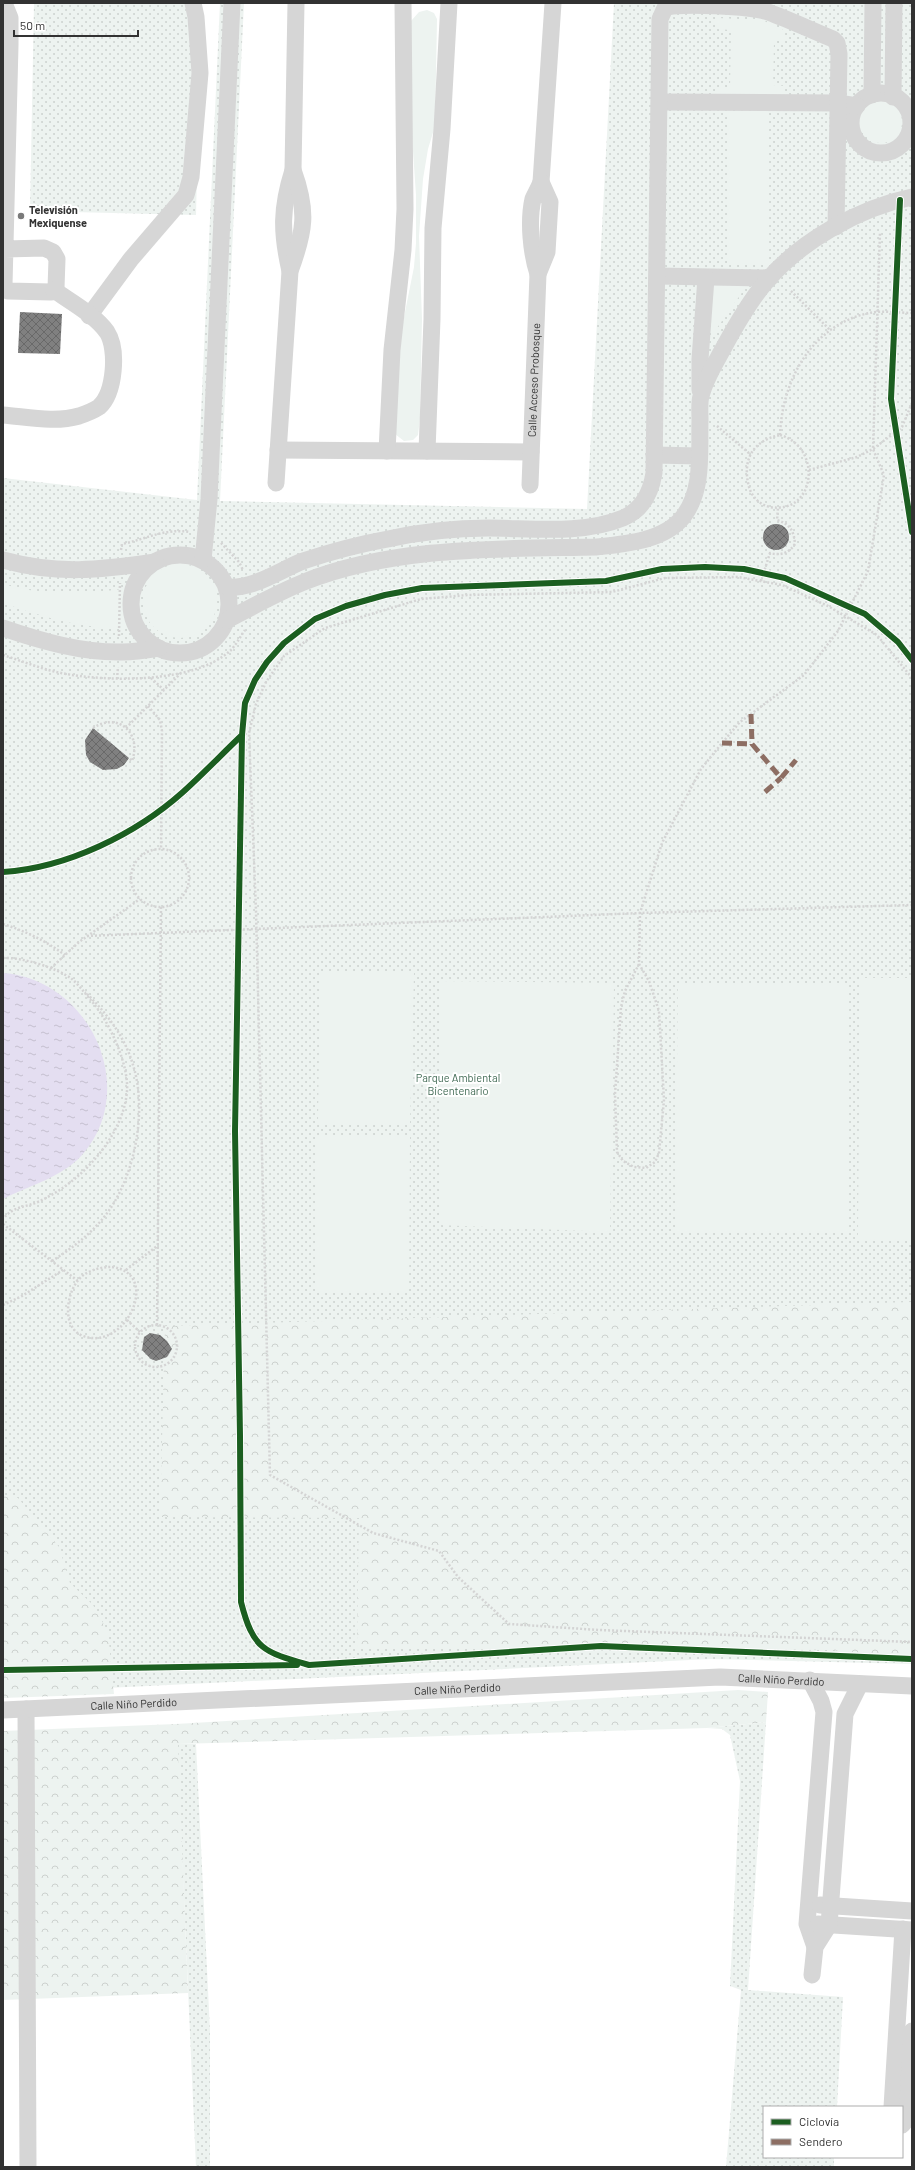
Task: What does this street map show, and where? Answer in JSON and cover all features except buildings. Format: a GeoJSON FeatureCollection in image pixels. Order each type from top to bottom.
{"type":"FeatureCollection","features":[{"type":"Feature","properties":{"kind":"street"},"geometry":{"type":"LineString","coordinates":[[3,415],[63,419],[79,416],[100,406],[110,386],[114,354],[106,331],[89,316],[54,290],[6,289],[4,285],[10,18],[4,3]]}},
{"type":"Feature","properties":{"kind":"street"},"geometry":{"type":"LineString","coordinates":[[89,316],[131,259],[186,195],[191,176],[200,73],[196,17],[193,3]]}},
{"type":"Feature","properties":{"kind":"street"},"geometry":{"type":"LineString","coordinates":[[203,560],[210,491],[232,3]]}},
{"type":"Feature","properties":{"kind":"street"},"geometry":{"type":"LineString","coordinates":[[276,483],[290,271],[284,244],[284,224],[285,196],[293,170],[296,3]]}},
{"type":"Feature","properties":{"kind":"street"},"geometry":{"type":"LineString","coordinates":[[388,451],[392,350],[403,250],[405,209],[403,3]]}},
{"type":"Feature","properties":{"kind":"street"},"geometry":{"type":"LineString","coordinates":[[428,451],[433,228],[442,129],[449,3]]}},
{"type":"Feature","properties":{"kind":"street","name":"Calle Acceso Probosque"},"geometry":{"type":"LineString","coordinates":[[530,485],[538,274],[532,254],[533,199],[541,182],[553,3]]}},
{"type":"Feature","properties":{"kind":"street"},"geometry":{"type":"LineString","coordinates":[[872,95],[873,3]]}},
{"type":"Feature","properties":{"kind":"street"},"geometry":{"type":"LineString","coordinates":[[894,3],[902,99],[910,118],[908,142],[891,151],[881,153],[863,148],[852,132],[851,123],[857,106],[863,99],[872,95],[881,94],[902,99]]}},
{"type":"Feature","properties":{"kind":"street"},"geometry":{"type":"LineString","coordinates":[[227,587],[244,588],[305,561],[388,539],[420,533],[472,529],[590,527],[623,518],[638,508],[647,497],[652,486],[654,454],[658,276],[660,19],[665,8],[673,6],[750,9],[767,12],[833,39],[837,43],[839,54],[836,227]]}},
{"type":"Feature","properties":{"kind":"street"},"geometry":{"type":"LineString","coordinates":[[660,102],[838,103],[857,106]]}},
{"type":"Feature","properties":{"kind":"street"},"geometry":{"type":"LineString","coordinates":[[837,157],[842,149],[857,141]]}},
{"type":"Feature","properties":{"kind":"street"},"geometry":{"type":"LineString","coordinates":[[700,405],[733,331],[770,278],[807,244],[836,227],[880,206],[912,197]]}},
{"type":"Feature","properties":{"kind":"street"},"geometry":{"type":"LineString","coordinates":[[5,249],[44,248],[54,252],[57,259],[57,286],[54,290]]}},
{"type":"Feature","properties":{"kind":"street"},"geometry":{"type":"LineString","coordinates":[[658,276],[770,278]]}},
{"type":"Feature","properties":{"kind":"street"},"geometry":{"type":"LineString","coordinates":[[227,620],[304,582],[353,568],[400,558],[479,550],[596,547],[637,541],[655,536],[670,528],[682,518],[691,506],[699,477],[700,359],[706,278]]}},
{"type":"Feature","properties":{"kind":"street"},"geometry":{"type":"LineString","coordinates":[[278,450],[531,452]]}},
{"type":"Feature","properties":{"kind":"street"},"geometry":{"type":"LineString","coordinates":[[654,454],[699,456]]}},
{"type":"Feature","properties":{"kind":"street"},"geometry":{"type":"LineString","coordinates":[[3,560],[52,570],[78,571],[155,562],[171,556],[187,555],[203,560],[221,576],[227,587],[230,603],[227,620],[219,634],[211,642],[192,652],[175,653],[159,648],[146,640],[137,628],[132,614],[131,598],[140,577],[155,562]]}},
{"type":"Feature","properties":{"kind":"street"},"geometry":{"type":"LineString","coordinates":[[3,628],[52,643],[84,649],[118,652],[159,648]]}},
{"type":"Feature","properties":{"kind":"street","name":"Calle Niño Perdido"},"geometry":{"type":"LineString","coordinates":[[3,1710],[720,1677],[810,1680],[912,1686]]}},
{"type":"Feature","properties":{"kind":"street"},"geometry":{"type":"LineString","coordinates":[[810,1680],[822,1701],[824,1712],[808,1924],[815,1947],[812,1975]]}},
{"type":"Feature","properties":{"kind":"street"},"geometry":{"type":"LineString","coordinates":[[815,1947],[829,1925],[845,1714],[860,1684]]}},
{"type":"Feature","properties":{"kind":"street"},"geometry":{"type":"LineString","coordinates":[[26,1709],[28,2167]]}},
{"type":"Feature","properties":{"kind":"street"},"geometry":{"type":"LineString","coordinates":[[822,1733],[843,1734]]}},
{"type":"Feature","properties":{"kind":"street"},"geometry":{"type":"LineString","coordinates":[[809,1904],[912,1911]]}},
{"type":"Feature","properties":{"kind":"street"},"geometry":{"type":"LineString","coordinates":[[808,1924],[907,1929],[892,2106]]}},
{"type":"Feature","properties":{"kind":"street"},"geometry":{"type":"LineString","coordinates":[[903,2123],[907,2119],[912,2031]]}},
{"type":"Feature","properties":{"kind":"path"},"geometry":{"type":"LineString","coordinates":[[639,964],[649,981],[658,1011],[664,1100],[659,1153],[655,1162],[646,1168],[634,1166],[623,1161],[618,1152],[615,1094],[621,1007],[625,991],[639,964],[640,913],[662,843],[701,769],[740,722],[804,674],[838,631],[845,616],[852,608],[868,570],[884,475],[874,449],[880,233]]}},
{"type":"Feature","properties":{"kind":"path"},"geometry":{"type":"LineString","coordinates":[[791,291],[830,330]]}},
{"type":"Feature","properties":{"kind":"path"},"geometry":{"type":"LineString","coordinates":[[895,320],[896,306]]}},
{"type":"Feature","properties":{"kind":"path"},"geometry":{"type":"LineString","coordinates":[[780,435],[780,421],[785,400],[800,362],[811,347],[830,330],[846,320],[870,313],[912,313]]}},
{"type":"Feature","properties":{"kind":"path"},"geometry":{"type":"LineString","coordinates":[[809,470],[857,457],[874,449],[895,429],[902,427],[912,403]]}},
{"type":"Feature","properties":{"kind":"path"},"geometry":{"type":"LineString","coordinates":[[700,405],[750,454]]}},
{"type":"Feature","properties":{"kind":"path"},"geometry":{"type":"LineString","coordinates":[[895,429],[897,440]]}},
{"type":"Feature","properties":{"kind":"path"},"geometry":{"type":"LineString","coordinates":[[780,435],[791,438],[799,444],[809,470],[808,483],[797,502],[788,508],[767,506],[758,502],[750,492],[747,466],[750,454],[757,445],[767,438],[780,435]]}},
{"type":"Feature","properties":{"kind":"path"},"geometry":{"type":"LineString","coordinates":[[761,581],[760,573],[770,553],[783,554],[791,550],[795,544],[791,528],[786,522],[777,520],[778,508]]}},
{"type":"Feature","properties":{"kind":"path"},"geometry":{"type":"LineString","coordinates":[[117,679],[122,544],[162,531],[178,530],[206,535],[223,544],[239,562],[249,585]]}},
{"type":"Feature","properties":{"kind":"path"},"geometry":{"type":"LineString","coordinates":[[760,573],[771,575]]}},
{"type":"Feature","properties":{"kind":"path"},"geometry":{"type":"LineString","coordinates":[[912,678],[877,635],[828,606],[782,585],[761,581],[714,576],[665,578],[612,592],[468,595],[421,599],[325,628],[284,656],[266,682],[256,704],[250,733],[270,1475],[373,1533],[439,1551],[458,1577],[509,1624],[599,1630],[912,1642]]}},
{"type":"Feature","properties":{"kind":"path"},"geometry":{"type":"LineString","coordinates":[[843,604],[852,608]]}},
{"type":"Feature","properties":{"kind":"path"},"geometry":{"type":"LineString","coordinates":[[3,655],[60,673],[117,679],[150,678],[212,664],[231,650],[244,630],[251,608]]}},
{"type":"Feature","properties":{"kind":"path"},"geometry":{"type":"LineString","coordinates":[[126,728],[181,672]]}},
{"type":"Feature","properties":{"kind":"path"},"geometry":{"type":"LineString","coordinates":[[150,678],[164,690]]}},
{"type":"Feature","properties":{"kind":"path"},"geometry":{"type":"LineString","coordinates":[[148,706],[160,720],[162,731],[161,848]]}},
{"type":"Feature","properties":{"kind":"path"},"geometry":{"type":"LineString","coordinates":[[93,728],[112,722],[126,728],[132,735],[135,743],[135,752],[132,761],[129,758]]}},
{"type":"Feature","properties":{"kind":"path"},"geometry":{"type":"LineString","coordinates":[[156,813],[167,805]]}},
{"type":"Feature","properties":{"kind":"path"},"geometry":{"type":"LineString","coordinates":[[161,848],[170,850],[179,855],[188,868],[189,882],[186,892],[180,900],[171,905],[161,907],[152,906],[140,899],[132,887],[130,878],[136,860],[143,854],[161,848]]}},
{"type":"Feature","properties":{"kind":"path"},"geometry":{"type":"LineString","coordinates":[[912,866],[912,877]]}},
{"type":"Feature","properties":{"kind":"path"},"geometry":{"type":"LineString","coordinates":[[51,968],[87,936],[140,899]]}},
{"type":"Feature","properties":{"kind":"path"},"geometry":{"type":"LineString","coordinates":[[87,936],[640,913],[912,905]]}},
{"type":"Feature","properties":{"kind":"path"},"geometry":{"type":"LineString","coordinates":[[157,1325],[161,907]]}},
{"type":"Feature","properties":{"kind":"path"},"geometry":{"type":"LineString","coordinates":[[239,922],[239,937]]}},
{"type":"Feature","properties":{"kind":"path"},"geometry":{"type":"LineString","coordinates":[[3,924],[21,930],[50,944],[65,955]]}},
{"type":"Feature","properties":{"kind":"path"},"geometry":{"type":"LineString","coordinates":[[3,958],[45,965],[71,979],[102,1008],[121,1037],[134,1065],[138,1098],[139,1126],[135,1148],[125,1180],[111,1208],[92,1231],[52,1261]]}},
{"type":"Feature","properties":{"kind":"path"},"geometry":{"type":"LineString","coordinates":[[3,1219],[19,1206],[39,1202],[63,1188],[86,1170],[104,1146],[122,1116],[127,1090],[123,1062],[112,1034],[95,1005],[71,979]]}},
{"type":"Feature","properties":{"kind":"path"},"geometry":{"type":"LineString","coordinates":[[3,1224],[78,1281]]}},
{"type":"Feature","properties":{"kind":"path"},"geometry":{"type":"LineString","coordinates":[[126,1270],[158,1246]]}},
{"type":"Feature","properties":{"kind":"path"},"geometry":{"type":"LineString","coordinates":[[112,1267],[126,1270],[132,1275],[135,1283],[134,1306],[127,1320],[116,1331],[106,1336],[94,1338],[83,1336],[74,1331],[69,1316],[68,1305],[70,1296],[78,1281],[85,1274],[102,1268],[112,1267]]}},
{"type":"Feature","properties":{"kind":"path"},"geometry":{"type":"LineString","coordinates":[[3,1304],[22,1296],[63,1270]]}},
{"type":"Feature","properties":{"kind":"path"},"geometry":{"type":"LineString","coordinates":[[127,1320],[140,1332]]}},
{"type":"Feature","properties":{"kind":"path"},"geometry":{"type":"LineString","coordinates":[[157,1325],[170,1331],[176,1344],[173,1358],[162,1366],[149,1366],[138,1359],[135,1346],[140,1332],[150,1326],[157,1325]]}},
{"type":"Feature","properties":{"kind":"green space"},"geometry":{"type":"Polygon","coordinates":[[[34,3],[201,3],[196,215],[30,211],[34,3]]]}},
{"type":"Feature","properties":{"kind":"green space","name":"Parque Ambiental Bicentenario"},"geometry":{"type":"Polygon","coordinates":[[[220,3],[244,3],[220,501],[587,509],[614,3],[912,3],[912,1664],[711,1659],[3,1693],[3,478],[197,500],[220,3]]]}},
{"type":"Feature","properties":{"kind":"green space"},"geometry":{"type":"Polygon","coordinates":[[[427,10],[434,13],[437,19],[435,126],[428,149],[423,179],[419,236],[422,319],[420,418],[418,435],[413,440],[404,441],[395,434],[400,337],[414,267],[416,243],[416,195],[411,122],[411,21],[419,12],[427,10]]]}},
{"type":"Feature","properties":{"kind":"green space"},"geometry":{"type":"Polygon","coordinates":[[[717,18],[762,20],[784,30],[786,40],[774,40],[773,85],[785,86],[785,94],[782,96],[717,94],[717,88],[730,89],[731,30],[717,29],[717,18]]]}},
{"type":"Feature","properties":{"kind":"green space"},"geometry":{"type":"Polygon","coordinates":[[[877,101],[885,101],[893,104],[899,110],[902,122],[899,134],[893,140],[885,143],[877,143],[869,140],[863,134],[860,126],[860,118],[863,110],[869,104],[877,101]]]}},
{"type":"Feature","properties":{"kind":"green space"},"geometry":{"type":"Polygon","coordinates":[[[729,111],[768,111],[767,264],[727,263],[729,111]]]}},
{"type":"Feature","properties":{"kind":"green space"},"geometry":{"type":"Polygon","coordinates":[[[713,284],[748,284],[712,335],[713,284]]]}},
{"type":"Feature","properties":{"kind":"green space"},"geometry":{"type":"Polygon","coordinates":[[[180,564],[201,570],[211,580],[217,601],[211,622],[201,632],[180,638],[159,632],[149,622],[143,601],[149,580],[159,570],[180,564]]]}},
{"type":"Feature","properties":{"kind":"green space"},"geometry":{"type":"Polygon","coordinates":[[[3,584],[33,591],[63,593],[124,589],[124,609],[129,628],[97,627],[65,622],[3,603],[3,584]]]}},
{"type":"Feature","properties":{"kind":"green space"},"geometry":{"type":"Polygon","coordinates":[[[320,972],[414,972],[410,1125],[318,1124],[320,972]]]}},
{"type":"Feature","properties":{"kind":"green space"},"geometry":{"type":"Polygon","coordinates":[[[860,978],[912,978],[912,1240],[858,1239],[860,978]]]}},
{"type":"Feature","properties":{"kind":"green space"},"geometry":{"type":"Polygon","coordinates":[[[439,981],[614,983],[610,1232],[439,1225],[439,981]]]}},
{"type":"Feature","properties":{"kind":"green space"},"geometry":{"type":"Polygon","coordinates":[[[678,983],[847,985],[849,1232],[675,1232],[678,983]]]}},
{"type":"Feature","properties":{"kind":"green space"},"geometry":{"type":"Polygon","coordinates":[[[410,1136],[409,1293],[315,1292],[316,1137],[410,1136]]]}},
{"type":"Feature","properties":{"kind":"green space"},"geometry":{"type":"Polygon","coordinates":[[[912,1302],[912,1657],[830,1650],[357,1648],[359,1518],[160,1517],[165,1326],[912,1302]]]}},
{"type":"Feature","properties":{"kind":"green space"},"geometry":{"type":"Polygon","coordinates":[[[3,1496],[18,1498],[59,1547],[70,1583],[93,1605],[108,1632],[114,1694],[3,1698],[3,1496]]]}},
{"type":"Feature","properties":{"kind":"green space"},"geometry":{"type":"Polygon","coordinates":[[[738,1690],[768,1692],[766,1722],[707,1728],[178,1744],[188,1993],[3,2000],[3,1731],[176,1724],[738,1690]]]}},
{"type":"Feature","properties":{"kind":"green space"},"geometry":{"type":"Polygon","coordinates":[[[766,1722],[748,1990],[843,1997],[837,2106],[763,2106],[763,2158],[834,2158],[834,2167],[726,2167],[741,1990],[730,1986],[740,1781],[730,1735],[722,1729],[707,1728],[766,1722]]]}},
{"type":"Feature","properties":{"kind":"green space"},"geometry":{"type":"Polygon","coordinates":[[[177,1744],[196,1744],[210,2031],[210,2167],[196,2167],[177,1744]]]}},
{"type":"Feature","properties":{"kind":"water"},"geometry":{"type":"Polygon","coordinates":[[[3,973],[34,980],[60,995],[81,1016],[97,1041],[106,1070],[107,1099],[99,1128],[82,1155],[74,1163],[65,1170],[3,1199],[3,973]]]}},
{"type":"Feature","properties":{"kind":"marked path"},"geometry":{"type":"LineString","coordinates":[[751,714],[752,744],[781,778],[796,760]]}},
{"type":"Feature","properties":{"kind":"marked path"},"geometry":{"type":"LineString","coordinates":[[722,743],[752,744]]}},
{"type":"Feature","properties":{"kind":"marked path"},"geometry":{"type":"LineString","coordinates":[[765,792],[781,778]]}},
{"type":"Feature","properties":{"kind":"cycle path"},"geometry":{"type":"LineString","coordinates":[[900,200],[891,399],[912,532]]}},
{"type":"Feature","properties":{"kind":"cycle path"},"geometry":{"type":"LineString","coordinates":[[912,660],[898,642],[865,614],[785,578],[744,569],[705,567],[662,569],[606,581],[422,588],[385,595],[346,606],[315,619],[284,643],[267,662],[255,680],[245,703],[242,735],[235,1131],[241,1602],[250,1630],[262,1646],[270,1652],[309,1665],[601,1646],[912,1659]]}},
{"type":"Feature","properties":{"kind":"cycle path"},"geometry":{"type":"LineString","coordinates":[[3,872],[52,864],[76,856],[122,835],[144,822],[183,792],[242,735]]}},
{"type":"Feature","properties":{"kind":"cycle path"},"geometry":{"type":"LineString","coordinates":[[3,1670],[297,1665]]}},
{"type":"Feature","properties":{"kind":"place","name":"Televisión Mexiquense"},"geometry":{"type":"Point","coordinates":[21,216]}}]}
